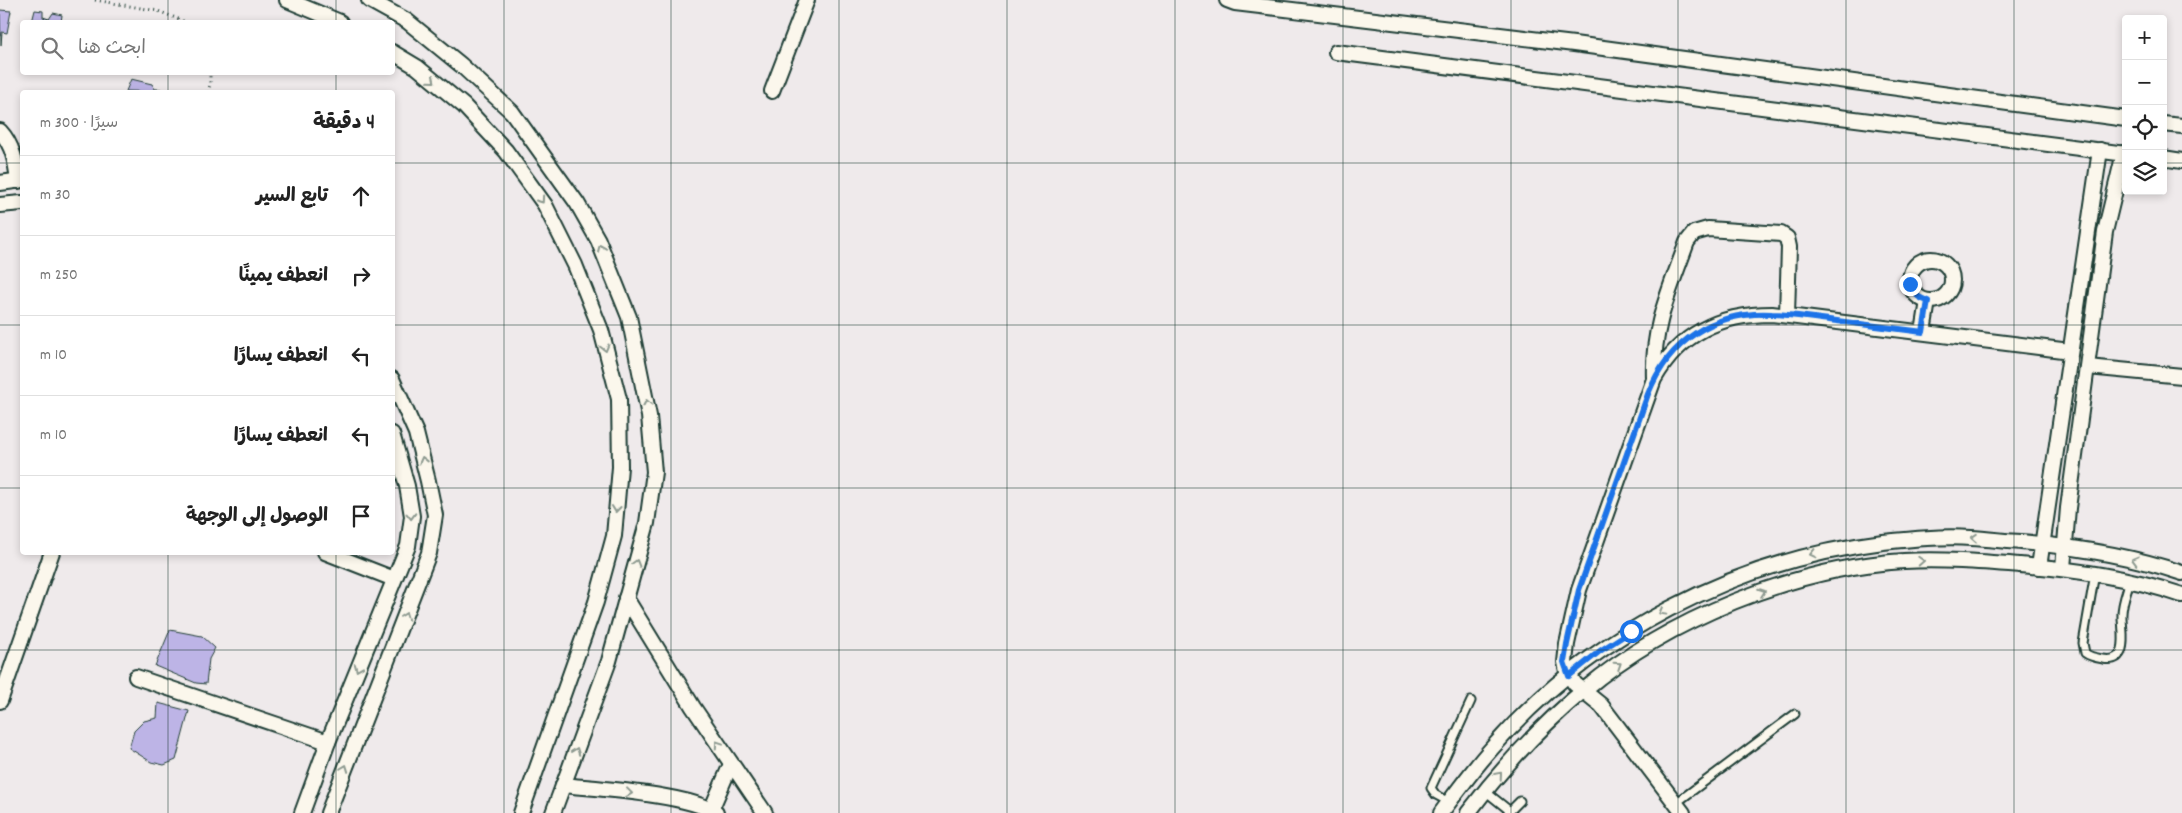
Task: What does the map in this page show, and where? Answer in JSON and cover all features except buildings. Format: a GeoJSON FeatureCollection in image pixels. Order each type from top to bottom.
{"type":"FeatureCollection","features":[{"type":"Feature","properties":{"kind":"street"},"geometry":{"type":"LineString","coordinates":[[287,0],[335,20]]}},
{"type":"Feature","properties":{"kind":"street"},"geometry":{"type":"LineString","coordinates":[[369,0],[407,21],[461,65],[512,112],[553,166],[577,203],[598,240],[629,317],[649,416],[654,472],[647,523],[609,661],[553,813]]}},
{"type":"Feature","properties":{"kind":"street"},"geometry":{"type":"LineString","coordinates":[[772,91],[807,0]]}},
{"type":"Feature","properties":{"kind":"street"},"geometry":{"type":"LineString","coordinates":[[1227,0],[1235,4],[1584,46],[2122,118]]}},
{"type":"Feature","properties":{"kind":"street"},"geometry":{"type":"LineString","coordinates":[[1336,52],[2122,154]]}},
{"type":"Feature","properties":{"kind":"street"},"geometry":{"type":"LineString","coordinates":[[395,54],[417,67],[464,106],[506,151],[545,205],[575,265],[597,321],[619,399],[620,467],[614,536],[596,602],[525,812]]}},
{"type":"Feature","properties":{"kind":"street"},"geometry":{"type":"LineString","coordinates":[[2167,124],[2182,126]]}},
{"type":"Feature","properties":{"kind":"street"},"geometry":{"type":"LineString","coordinates":[[0,131],[5,136],[15,157],[20,180],[0,183]]}},
{"type":"Feature","properties":{"kind":"street"},"geometry":{"type":"LineString","coordinates":[[2039,567],[2100,150]]}},
{"type":"Feature","properties":{"kind":"street"},"geometry":{"type":"LineString","coordinates":[[2167,159],[2182,161]]}},
{"type":"Feature","properties":{"kind":"street"},"geometry":{"type":"LineString","coordinates":[[2063,568],[2068,508],[2105,232],[2122,166]]}},
{"type":"Feature","properties":{"kind":"street"},"geometry":{"type":"LineString","coordinates":[[0,205],[20,202]]}},
{"type":"Feature","properties":{"kind":"street"},"geometry":{"type":"LineString","coordinates":[[1654,379],[1653,353],[1660,317],[1687,242],[1694,233],[1708,229],[1781,234],[1786,238],[1789,247],[1787,315]]}},
{"type":"Feature","properties":{"kind":"street"},"geometry":{"type":"LineString","coordinates":[[1923,332],[1928,301]]}},
{"type":"Feature","properties":{"kind":"street"},"geometry":{"type":"LineString","coordinates":[[1680,808],[1601,706],[1569,676],[1564,662],[1579,590],[1654,379],[1672,351],[1685,340],[1706,328],[1742,316],[1764,314],[1787,315],[2070,351]]}},
{"type":"Feature","properties":{"kind":"street"},"geometry":{"type":"LineString","coordinates":[[2088,367],[2182,376]]}},
{"type":"Feature","properties":{"kind":"street"},"geometry":{"type":"LineString","coordinates":[[328,813],[429,553],[435,515],[416,433],[395,386]]}},
{"type":"Feature","properties":{"kind":"street"},"geometry":{"type":"LineString","coordinates":[[302,813],[328,742],[408,546],[412,516],[407,486],[395,444]]}},
{"type":"Feature","properties":{"kind":"street"},"geometry":{"type":"LineString","coordinates":[[1445,807],[1493,746],[1544,696],[1600,651],[1662,612],[1727,581],[1794,559],[1864,544],[1926,538],[1970,538],[2065,546],[2118,555],[2182,573]]}},
{"type":"Feature","properties":{"kind":"street"},"geometry":{"type":"LineString","coordinates":[[0,701],[51,555]]}},
{"type":"Feature","properties":{"kind":"street"},"geometry":{"type":"LineString","coordinates":[[332,555],[394,579]]}},
{"type":"Feature","properties":{"kind":"street"},"geometry":{"type":"LineString","coordinates":[[1468,813],[1534,736],[1584,690],[1612,668],[1673,631],[1736,602],[1801,579],[1843,570],[1902,562],[1970,560],[2063,568],[2095,573],[2130,580],[2182,595]]}},
{"type":"Feature","properties":{"kind":"street"},"geometry":{"type":"LineString","coordinates":[[626,598],[666,664],[765,813]]}},
{"type":"Feature","properties":{"kind":"street"},"geometry":{"type":"LineString","coordinates":[[136,678],[328,742]]}},
{"type":"Feature","properties":{"kind":"street"},"geometry":{"type":"LineString","coordinates":[[563,785],[661,796],[689,802],[714,811],[731,764]]}},
{"type":"Feature","properties":{"kind":"lane"},"geometry":{"type":"LineString","coordinates":[[2095,573],[2083,648],[2089,656],[2106,660],[2110,660],[2118,655],[2124,640],[2122,613],[2130,580]]}},
{"type":"Feature","properties":{"kind":"lane"},"geometry":{"type":"LineString","coordinates":[[1445,807],[1431,788],[1471,701]]}},
{"type":"Feature","properties":{"kind":"lane"},"geometry":{"type":"LineString","coordinates":[[1680,808],[1795,714]]}},
{"type":"Feature","properties":{"kind":"lane"},"geometry":{"type":"LineString","coordinates":[[1485,791],[1509,812],[1520,801]]}},
{"type":"Feature","properties":{"kind":"path"},"geometry":{"type":"LineString","coordinates":[[95,0],[158,11],[181,20]]}},
{"type":"Feature","properties":{"kind":"path"},"geometry":{"type":"LineString","coordinates":[[209,90],[210,75]]}},
{"type":"Feature","properties":{"kind":"route"},"geometry":{"type":"LineString","coordinates":[[1631,631],[1600,651],[1569,676],[1564,662],[1579,590],[1648,394],[1662,364],[1672,351],[1685,340],[1713,324],[1727,319],[1757,314],[1787,315],[1923,332],[1928,301],[1920,298],[1913,292],[1910,284]]}}]}
